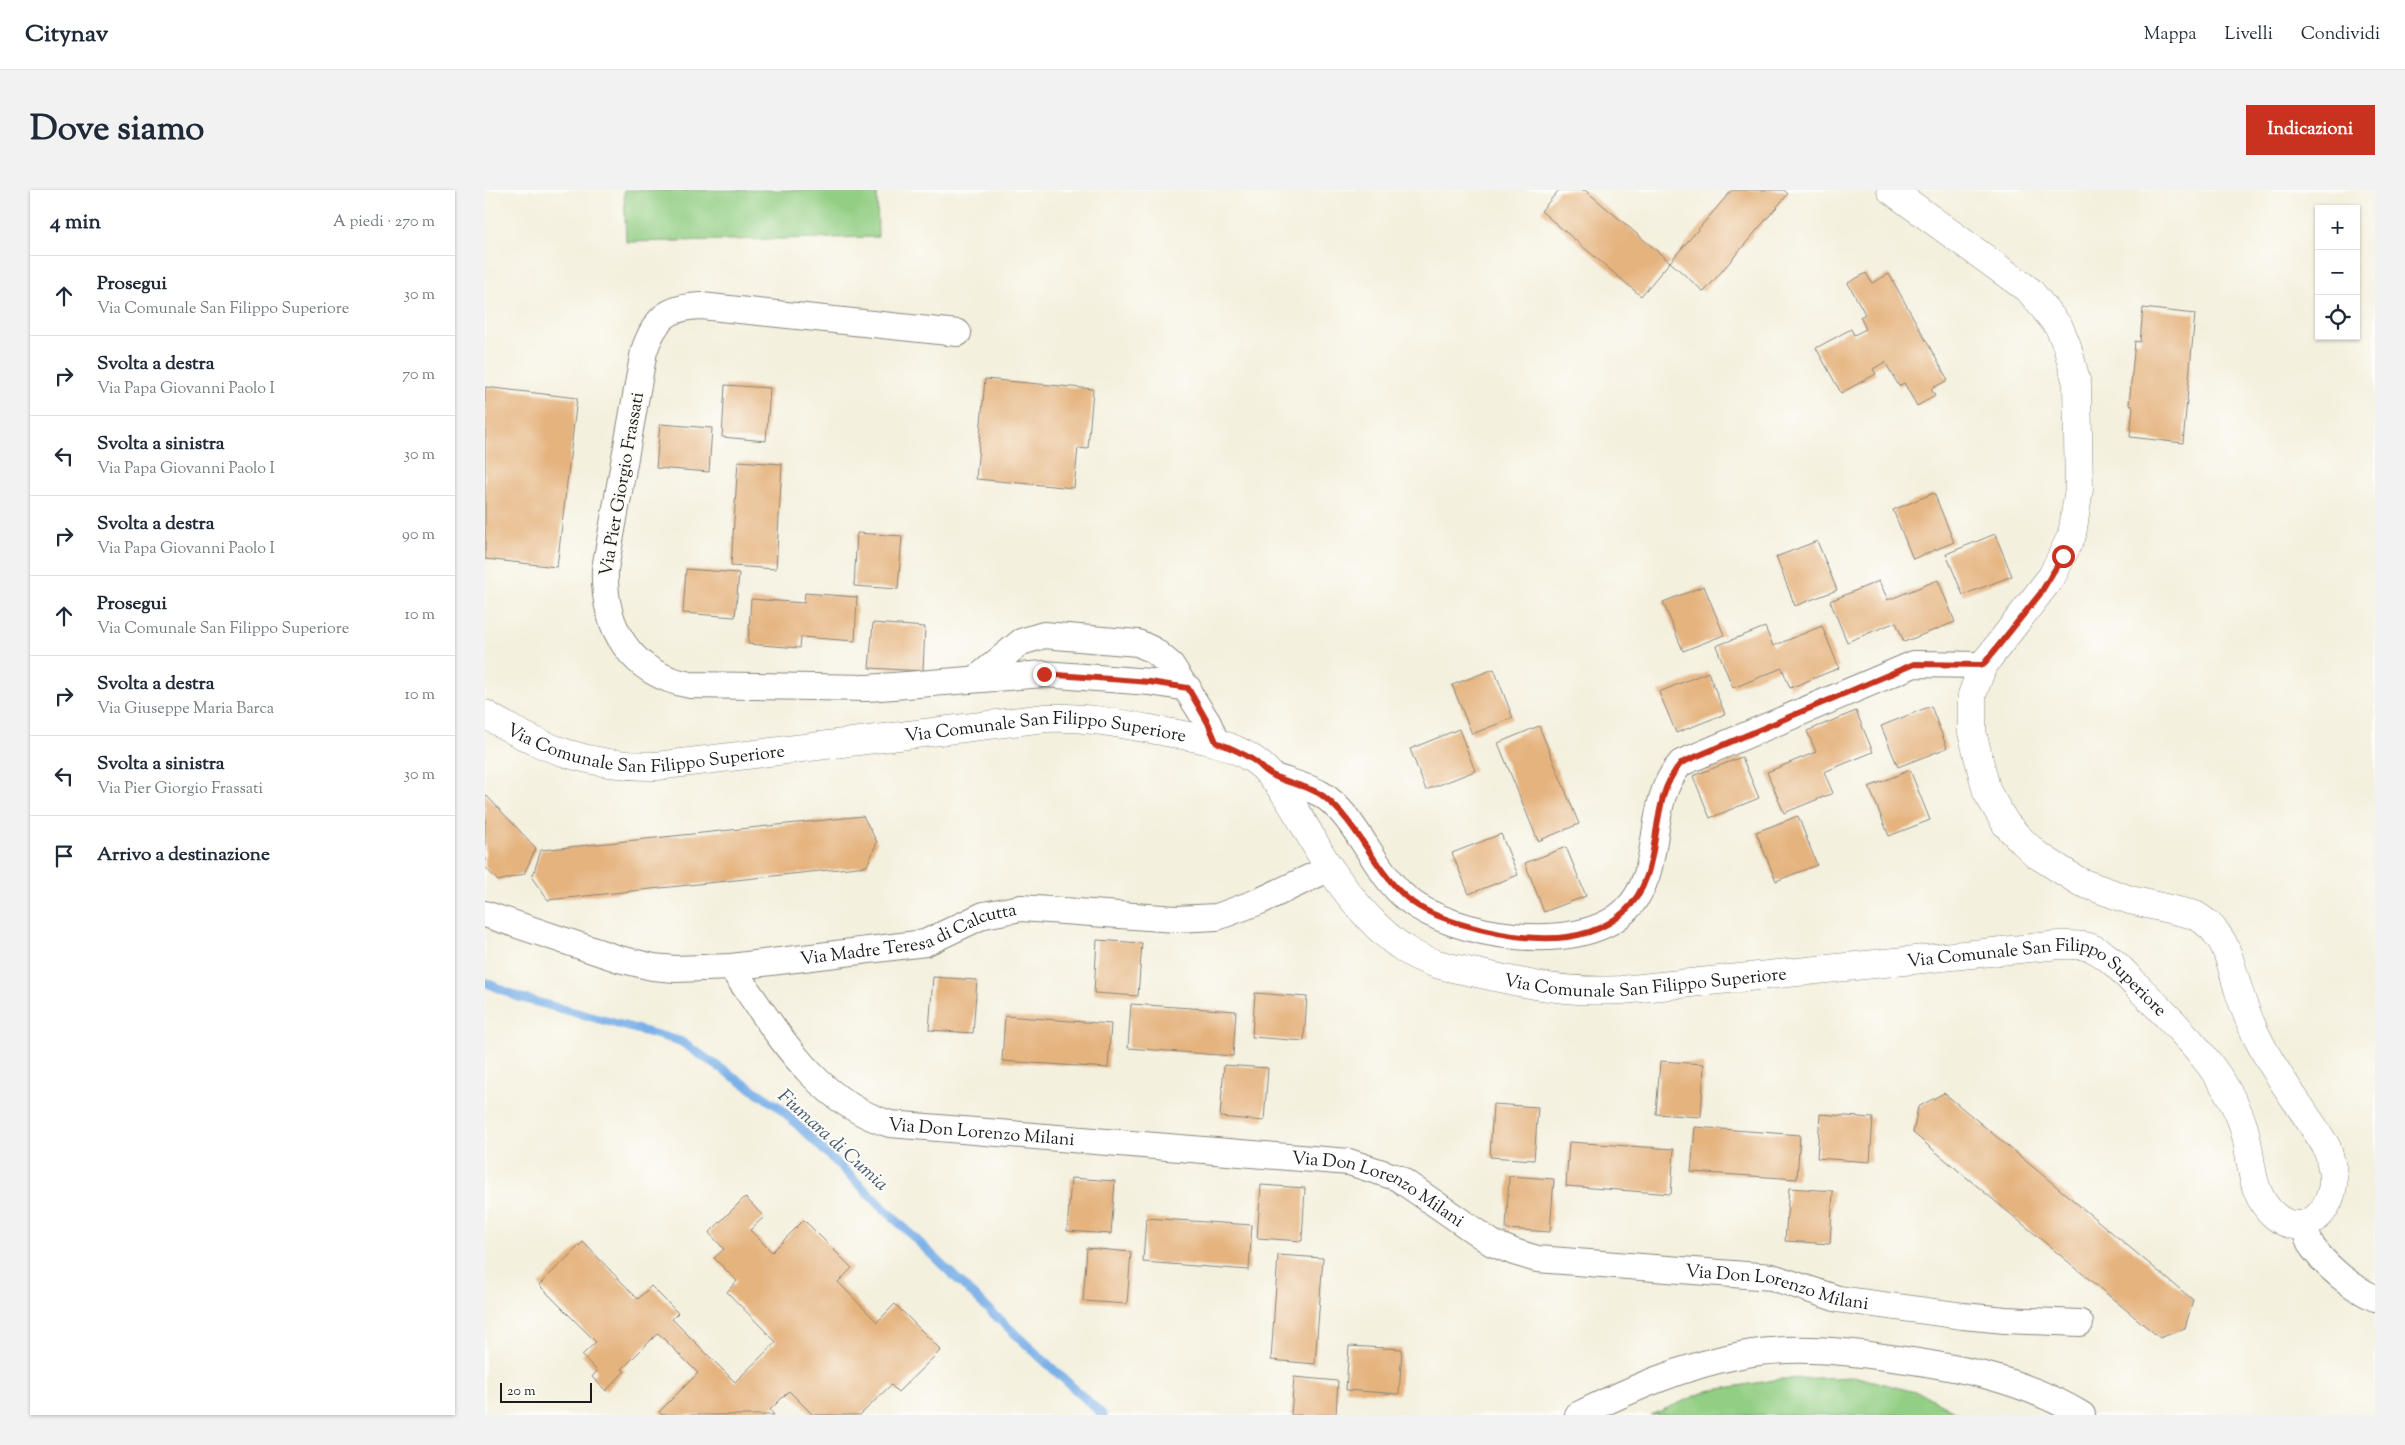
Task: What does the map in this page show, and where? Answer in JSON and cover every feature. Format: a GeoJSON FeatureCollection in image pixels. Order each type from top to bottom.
{"type":"FeatureCollection","features":[{"type":"Feature","properties":{"kind":"street"},"geometry":{"type":"LineString","coordinates":[[1891,190],[2030,291],[2059,327],[2073,365],[2078,402],[2079,489],[2072,535],[2052,576],[1983,665],[1972,695],[1972,732],[1987,792],[2006,824],[2036,854],[2081,882],[2130,900],[2195,915],[2208,922],[2219,936],[2227,952],[2251,1026],[2261,1046],[2327,1148],[2333,1166],[2330,1198],[2324,1210],[2314,1220],[2303,1226],[2312,1247],[2346,1280],[2365,1294],[2375,1298]]}},
{"type":"Feature","properties":{"kind":"street","name":"Via Pier Giorgio Frassati"},"geometry":{"type":"LineString","coordinates":[[957,333],[701,306],[685,306],[671,311],[660,319],[650,333],[644,351],[605,568],[604,590],[608,610],[625,648],[653,673],[670,682],[690,685],[835,689],[891,687],[1044,674],[1150,682],[1188,688]]}},
{"type":"Feature","properties":{"kind":"street"},"geometry":{"type":"LineString","coordinates":[[975,679],[1021,642],[1044,635],[1138,643],[1153,650],[1171,665],[1188,688],[1208,723],[1216,742]]}},
{"type":"Feature","properties":{"kind":"street"},"geometry":{"type":"LineString","coordinates":[[1272,776],[1321,794],[1351,825],[1393,884],[1407,899],[1423,909],[1471,926],[1510,936],[1554,938],[1573,935],[1607,923],[1624,912],[1636,898],[1651,863],[1665,786],[1672,772],[1681,763],[1914,664],[1983,665]]}},
{"type":"Feature","properties":{"kind":"street","name":"Via Comunale San Filippo Superiore"},"geometry":{"type":"LineString","coordinates":[[485,714],[529,740],[567,755],[626,767],[657,766],[1045,718],[1098,719],[1216,742],[1255,760],[1272,776],[1330,868],[1353,898],[1388,937],[1425,961],[1545,988],[1570,991],[1622,990],[2059,945],[2089,947],[2116,965],[2191,1042],[2212,1067],[2242,1121],[2255,1187],[2259,1194],[2275,1216],[2290,1225],[2303,1226]]}},
{"type":"Feature","properties":{"kind":"street","name":"Via Madre Teresa di Calcutta"},"geometry":{"type":"LineString","coordinates":[[485,914],[619,958],[653,967],[675,969],[731,967],[925,943],[984,915],[1021,908],[1176,919],[1217,917],[1251,904],[1330,868]]}},
{"type":"Feature","properties":{"kind":"street","name":"Via Don Lorenzo Milani"},"geometry":{"type":"LineString","coordinates":[[731,967],[786,1045],[816,1080],[832,1095],[851,1108],[889,1124],[1349,1162],[1376,1169],[1398,1178],[1492,1243],[1537,1259],[1772,1277],[1838,1299],[1971,1317],[2079,1323]]}},
{"type":"Feature","properties":{"kind":"street"},"geometry":{"type":"LineString","coordinates":[[1578,1415],[1643,1384],[1710,1362],[1742,1355],[1797,1350],[1844,1351],[1965,1369],[2026,1388],[2082,1415]]}},
{"type":"Feature","properties":{"kind":"green space"},"geometry":{"type":"Polygon","coordinates":[[[624,190],[877,190],[878,237],[626,242],[624,190]]]}},
{"type":"Feature","properties":{"kind":"green space"},"geometry":{"type":"Polygon","coordinates":[[[1857,1377],[1923,1394],[1961,1415],[1651,1415],[1707,1391],[1781,1379],[1857,1377]]]}},
{"type":"Feature","properties":{"kind":"building"},"geometry":{"type":"Polygon","coordinates":[[[1559,190],[1585,190],[1670,262],[1641,296],[1541,211],[1559,190]]]}},
{"type":"Feature","properties":{"kind":"building"},"geometry":{"type":"Polygon","coordinates":[[[1732,190],[1784,190],[1788,194],[1704,292],[1670,262],[1732,190]]]}},
{"type":"Feature","properties":{"kind":"building"},"geometry":{"type":"Polygon","coordinates":[[[1866,273],[1872,283],[1889,274],[1948,380],[1931,389],[1935,396],[1917,406],[1904,383],[1899,386],[1885,362],[1873,369],[1876,374],[1841,393],[1816,348],[1851,329],[1854,335],[1866,329],[1860,317],[1865,314],[1848,283],[1866,273]]]}},
{"type":"Feature","properties":{"kind":"building"},"geometry":{"type":"Polygon","coordinates":[[[2143,308],[2195,314],[2183,443],[2130,437],[2133,406],[2129,405],[2135,341],[2140,342],[2143,308]]]}},
{"type":"Feature","properties":{"kind":"building"},"geometry":{"type":"Polygon","coordinates":[[[985,379],[1093,389],[1088,449],[1078,448],[1074,488],[976,479],[985,379]]]}},
{"type":"Feature","properties":{"kind":"building"},"geometry":{"type":"Polygon","coordinates":[[[725,385],[770,388],[766,441],[722,437],[725,385]]]}},
{"type":"Feature","properties":{"kind":"building"},"geometry":{"type":"Polygon","coordinates":[[[485,387],[577,398],[557,567],[485,559],[485,387]]]}},
{"type":"Feature","properties":{"kind":"building"},"geometry":{"type":"Polygon","coordinates":[[[660,424],[712,428],[709,472],[656,468],[660,424]]]}},
{"type":"Feature","properties":{"kind":"building"},"geometry":{"type":"Polygon","coordinates":[[[738,461],[782,464],[776,569],[731,566],[738,461]]]}},
{"type":"Feature","properties":{"kind":"building"},"geometry":{"type":"Polygon","coordinates":[[[1934,493],[1954,542],[1913,559],[1893,510],[1934,493]]]}},
{"type":"Feature","properties":{"kind":"building"},"geometry":{"type":"Polygon","coordinates":[[[857,533],[902,536],[898,589],[854,586],[857,533]]]}},
{"type":"Feature","properties":{"kind":"building"},"geometry":{"type":"Polygon","coordinates":[[[1995,534],[2012,576],[1963,595],[1946,554],[1995,534]]]}},
{"type":"Feature","properties":{"kind":"building"},"geometry":{"type":"Polygon","coordinates":[[[1817,541],[1837,590],[1795,606],[1776,557],[1817,541]]]}},
{"type":"Feature","properties":{"kind":"building"},"geometry":{"type":"Polygon","coordinates":[[[686,569],[739,573],[735,617],[683,613],[686,569]]]}},
{"type":"Feature","properties":{"kind":"building"},"geometry":{"type":"Polygon","coordinates":[[[1938,580],[1955,622],[1904,642],[1896,622],[1847,642],[1830,601],[1879,581],[1888,600],[1938,580]]]}},
{"type":"Feature","properties":{"kind":"building"},"geometry":{"type":"Polygon","coordinates":[[[1704,586],[1724,635],[1683,651],[1663,602],[1704,586]]]}},
{"type":"Feature","properties":{"kind":"building"},"geometry":{"type":"Polygon","coordinates":[[[805,593],[857,597],[855,641],[801,637],[800,648],[748,644],[751,599],[804,603],[805,593]]]}},
{"type":"Feature","properties":{"kind":"building"},"geometry":{"type":"Polygon","coordinates":[[[873,623],[925,627],[923,671],[869,668],[873,623]]]}},
{"type":"Feature","properties":{"kind":"building"},"geometry":{"type":"Polygon","coordinates":[[[1822,626],[1839,668],[1790,688],[1782,668],[1733,688],[1716,646],[1765,627],[1773,646],[1822,626]]]}},
{"type":"Feature","properties":{"kind":"building"},"geometry":{"type":"Polygon","coordinates":[[[1494,669],[1513,718],[1472,734],[1452,685],[1494,669]]]}},
{"type":"Feature","properties":{"kind":"building"},"geometry":{"type":"Polygon","coordinates":[[[1708,672],[1725,714],[1676,733],[1659,692],[1708,672]]]}},
{"type":"Feature","properties":{"kind":"building"},"geometry":{"type":"Polygon","coordinates":[[[1931,706],[1947,748],[1898,767],[1881,726],[1931,706]]]}},
{"type":"Feature","properties":{"kind":"building"},"geometry":{"type":"Polygon","coordinates":[[[1856,711],[1873,752],[1824,772],[1833,793],[1784,813],[1767,772],[1816,752],[1807,731],[1856,711]]]}},
{"type":"Feature","properties":{"kind":"building"},"geometry":{"type":"Polygon","coordinates":[[[1539,726],[1579,824],[1538,841],[1498,743],[1539,726]]]}},
{"type":"Feature","properties":{"kind":"building"},"geometry":{"type":"Polygon","coordinates":[[[1459,729],[1475,771],[1426,790],[1410,749],[1459,729]]]}},
{"type":"Feature","properties":{"kind":"building"},"geometry":{"type":"Polygon","coordinates":[[[1742,757],[1759,798],[1710,818],[1693,776],[1742,757]]]}},
{"type":"Feature","properties":{"kind":"building"},"geometry":{"type":"Polygon","coordinates":[[[1910,770],[1930,820],[1889,836],[1869,787],[1910,770]]]}},
{"type":"Feature","properties":{"kind":"building"},"geometry":{"type":"Polygon","coordinates":[[[485,794],[536,848],[524,874],[498,881],[485,867],[485,794]]]}},
{"type":"Feature","properties":{"kind":"building"},"geometry":{"type":"Polygon","coordinates":[[[863,816],[877,842],[867,866],[548,900],[532,878],[541,850],[863,816]]]}},
{"type":"Feature","properties":{"kind":"building"},"geometry":{"type":"Polygon","coordinates":[[[1798,816],[1817,865],[1776,881],[1756,832],[1798,816]]]}},
{"type":"Feature","properties":{"kind":"building"},"geometry":{"type":"Polygon","coordinates":[[[1501,834],[1518,875],[1469,894],[1452,853],[1501,834]]]}},
{"type":"Feature","properties":{"kind":"building"},"geometry":{"type":"Polygon","coordinates":[[[1566,847],[1586,896],[1544,912],[1525,863],[1566,847]]]}},
{"type":"Feature","properties":{"kind":"building"},"geometry":{"type":"Polygon","coordinates":[[[1097,940],[1142,943],[1138,996],[1094,993],[1097,940]]]}},
{"type":"Feature","properties":{"kind":"building"},"geometry":{"type":"Polygon","coordinates":[[[933,977],[977,980],[973,1033],[929,1030],[933,977]]]}},
{"type":"Feature","properties":{"kind":"building"},"geometry":{"type":"Polygon","coordinates":[[[1255,993],[1307,997],[1304,1041],[1252,1037],[1255,993]]]}},
{"type":"Feature","properties":{"kind":"building"},"geometry":{"type":"Polygon","coordinates":[[[1131,1004],[1236,1011],[1233,1056],[1128,1048],[1131,1004]]]}},
{"type":"Feature","properties":{"kind":"building"},"geometry":{"type":"Polygon","coordinates":[[[1005,1016],[1111,1024],[1108,1068],[1002,1061],[1005,1016]]]}},
{"type":"Feature","properties":{"kind":"building"},"geometry":{"type":"Polygon","coordinates":[[[1660,1061],[1704,1064],[1701,1117],[1656,1114],[1660,1061]]]}},
{"type":"Feature","properties":{"kind":"building"},"geometry":{"type":"Polygon","coordinates":[[[1224,1065],[1268,1068],[1264,1121],[1220,1117],[1224,1065]]]}},
{"type":"Feature","properties":{"kind":"building"},"geometry":{"type":"Polygon","coordinates":[[[1944,1093],[2193,1300],[2185,1328],[2160,1338],[1913,1133],[1918,1107],[1944,1093]]]}},
{"type":"Feature","properties":{"kind":"building"},"geometry":{"type":"Polygon","coordinates":[[[1493,1104],[1538,1107],[1534,1160],[1490,1157],[1493,1104]]]}},
{"type":"Feature","properties":{"kind":"building"},"geometry":{"type":"Polygon","coordinates":[[[1820,1114],[1873,1118],[1870,1162],[1817,1158],[1820,1114]]]}},
{"type":"Feature","properties":{"kind":"building"},"geometry":{"type":"Polygon","coordinates":[[[1695,1127],[1800,1135],[1797,1179],[1691,1172],[1695,1127]]]}},
{"type":"Feature","properties":{"kind":"building"},"geometry":{"type":"Polygon","coordinates":[[[1569,1142],[1674,1149],[1671,1194],[1566,1186],[1569,1142]]]}},
{"type":"Feature","properties":{"kind":"building"},"geometry":{"type":"Polygon","coordinates":[[[1509,1176],[1554,1179],[1550,1232],[1506,1229],[1509,1176]]]}},
{"type":"Feature","properties":{"kind":"building"},"geometry":{"type":"Polygon","coordinates":[[[1071,1178],[1115,1181],[1111,1234],[1067,1231],[1071,1178]]]}},
{"type":"Feature","properties":{"kind":"building"},"geometry":{"type":"Polygon","coordinates":[[[1261,1185],[1305,1188],[1302,1241],[1257,1238],[1261,1185]]]}},
{"type":"Feature","properties":{"kind":"building"},"geometry":{"type":"Polygon","coordinates":[[[1789,1188],[1833,1191],[1830,1244],[1785,1241],[1789,1188]]]}},
{"type":"Feature","properties":{"kind":"building"},"geometry":{"type":"Polygon","coordinates":[[[745,1197],[764,1217],[750,1230],[772,1252],[804,1220],[852,1268],[838,1282],[877,1322],[895,1304],[941,1350],[898,1392],[891,1385],[860,1415],[813,1415],[789,1391],[770,1410],[774,1415],[662,1415],[659,1412],[698,1373],[658,1333],[622,1369],[625,1371],[606,1391],[592,1377],[597,1371],[582,1355],[596,1342],[539,1285],[583,1242],[638,1299],[651,1286],[678,1313],[672,1319],[735,1382],[776,1342],[727,1292],[737,1281],[714,1258],[724,1249],[709,1233],[745,1197]]]}},
{"type":"Feature","properties":{"kind":"building"},"geometry":{"type":"Polygon","coordinates":[[[1146,1218],[1252,1225],[1249,1270],[1143,1262],[1146,1218]]]}},
{"type":"Feature","properties":{"kind":"building"},"geometry":{"type":"Polygon","coordinates":[[[1087,1248],[1131,1252],[1127,1304],[1083,1301],[1087,1248]]]}},
{"type":"Feature","properties":{"kind":"building"},"geometry":{"type":"Polygon","coordinates":[[[1278,1255],[1323,1258],[1315,1364],[1271,1360],[1278,1255]]]}},
{"type":"Feature","properties":{"kind":"building"},"geometry":{"type":"Polygon","coordinates":[[[1349,1346],[1402,1349],[1399,1394],[1346,1390],[1349,1346]]]}},
{"type":"Feature","properties":{"kind":"building"},"geometry":{"type":"Polygon","coordinates":[[[1294,1377],[1338,1381],[1336,1415],[1291,1415],[1294,1377]]]}},
{"type":"Feature","properties":{"kind":"waterway","name":"Fiumara di Cumia"},"geometry":{"type":"LineString","coordinates":[[485,982],[518,997],[680,1041],[779,1107],[986,1307],[1103,1415]]}},
{"type":"Feature","properties":{"kind":"route"},"geometry":{"type":"LineString","coordinates":[[1044,674],[1150,682],[1188,688],[1208,723],[1216,742],[1237,750],[1255,760],[1272,776],[1321,794],[1338,809],[1379,867],[1407,899],[1443,918],[1471,926],[1510,936],[1554,938],[1591,930],[1607,923],[1624,912],[1636,898],[1651,863],[1665,786],[1672,772],[1681,763],[1691,757],[1914,664],[1983,665],[2040,594],[2063,556]]}}]}
